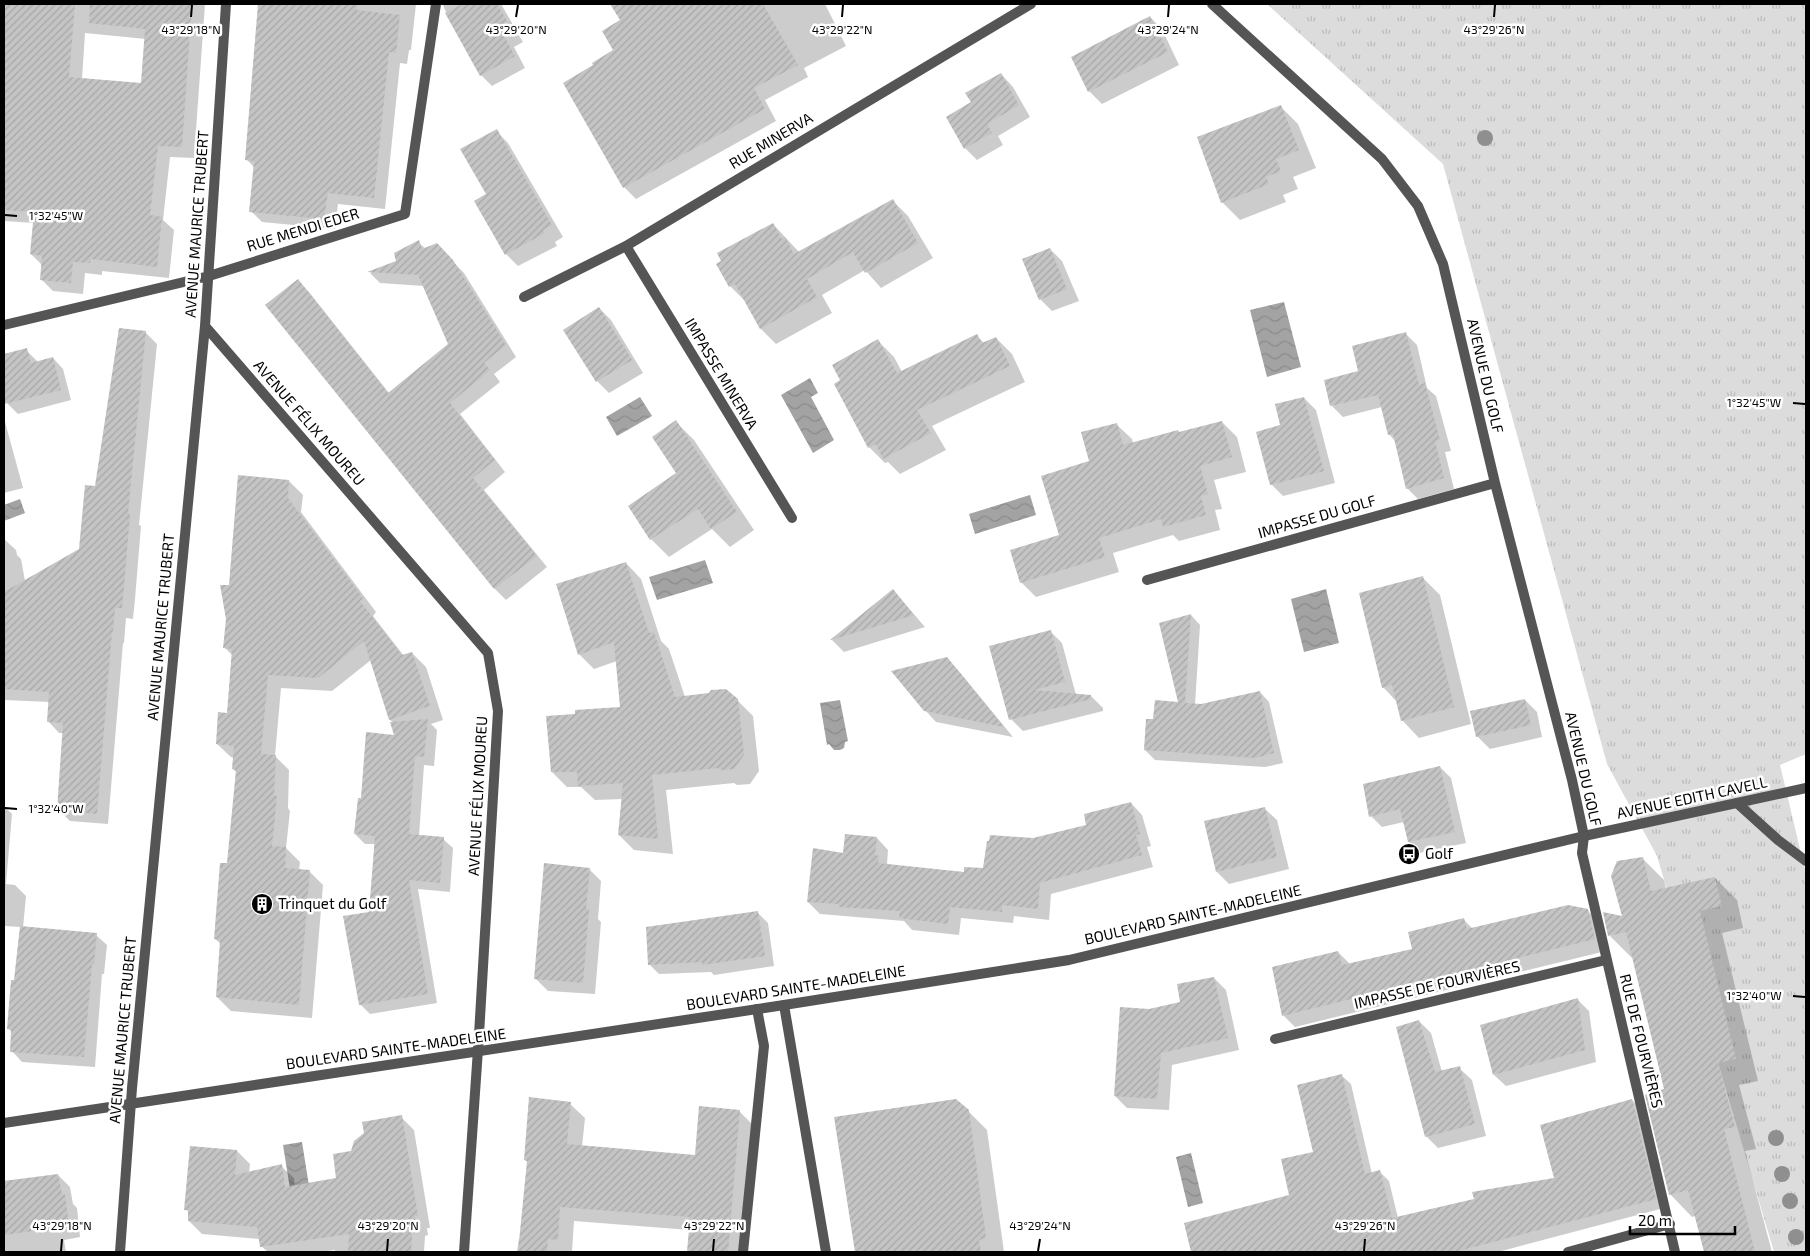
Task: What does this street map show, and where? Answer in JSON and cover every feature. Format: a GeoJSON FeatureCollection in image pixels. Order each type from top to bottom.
{"type":"FeatureCollection","features":[{"type":"Feature","properties":{"kind":"street","name":"AVENUE MAURICE TRUBERT"},"geometry":{"type":"LineString","coordinates":[[120,1252],[131,1104],[205,326],[226,4]]}},
{"type":"Feature","properties":{"kind":"street","name":"RUE MENDI EDER"},"geometry":{"type":"LineString","coordinates":[[4,325],[209,276],[405,214],[436,4]]}},
{"type":"Feature","properties":{"kind":"street","name":"RUE MINERVA"},"geometry":{"type":"LineString","coordinates":[[524,297],[626,246],[1031,4]]}},
{"type":"Feature","properties":{"kind":"street","name":"AVENUE DU GOLF"},"geometry":{"type":"LineString","coordinates":[[1212,4],[1382,159],[1418,206],[1443,264],[1495,482],[1572,780],[1584,836]]}},
{"type":"Feature","properties":{"kind":"street","name":"IMPASSE MINERVA"},"geometry":{"type":"LineString","coordinates":[[626,246],[792,518]]}},
{"type":"Feature","properties":{"kind":"street","name":"AVENUE FÉLIX MOUREU"},"geometry":{"type":"LineString","coordinates":[[205,326],[488,653],[498,712],[464,1252]]}},
{"type":"Feature","properties":{"kind":"street","name":"IMPASSE DU GOLF"},"geometry":{"type":"LineString","coordinates":[[1147,580],[1495,482]]}},
{"type":"Feature","properties":{"kind":"street","name":"AVENUE EDITH CAVELL"},"geometry":{"type":"LineString","coordinates":[[1584,836],[1806,788]]}},
{"type":"Feature","properties":{"kind":"street"},"geometry":{"type":"LineString","coordinates":[[1737,803],[1778,840],[1806,861]]}},
{"type":"Feature","properties":{"kind":"street","name":"BOULEVARD SAINTE-MADELEINE"},"geometry":{"type":"LineString","coordinates":[[4,1123],[478,1052],[1069,960],[1584,836]]}},
{"type":"Feature","properties":{"kind":"street","name":"RUE DE FOURVIÈRES"},"geometry":{"type":"LineString","coordinates":[[1584,836],[1582,853],[1675,1252]]}},
{"type":"Feature","properties":{"kind":"street","name":"IMPASSE DE FOURVIÈRES"},"geometry":{"type":"LineString","coordinates":[[1274,1039],[1606,960]]}},
{"type":"Feature","properties":{"kind":"street"},"geometry":{"type":"LineString","coordinates":[[784,1005],[826,1252]]}},
{"type":"Feature","properties":{"kind":"street"},"geometry":{"type":"LineString","coordinates":[[743,1252],[764,1046],[757,1009]]}},
{"type":"Feature","properties":{"kind":"street"},"geometry":{"type":"LineString","coordinates":[[1568,1252],[1670,1224]]}},
{"type":"Feature","properties":{"kind":"green space"},"geometry":{"type":"Polygon","coordinates":[[[1267,4],[1806,4],[1806,754],[1780,765],[1806,874],[1806,1252],[1774,1252],[1657,856],[1607,764],[1443,164],[1267,4]]]}},
{"type":"Feature","properties":{"kind":"water"},"geometry":{"type":"Polygon","coordinates":[[[1284,302],[1301,367],[1267,377],[1250,310],[1284,302]]]}},
{"type":"Feature","properties":{"kind":"water"},"geometry":{"type":"Polygon","coordinates":[[[810,378],[818,393],[811,397],[834,440],[813,453],[781,395],[810,378]]]}},
{"type":"Feature","properties":{"kind":"water"},"geometry":{"type":"Polygon","coordinates":[[[640,397],[652,416],[617,436],[606,417],[640,397]]]}},
{"type":"Feature","properties":{"kind":"water"},"geometry":{"type":"Polygon","coordinates":[[[1030,495],[1036,515],[975,534],[969,514],[1030,495]]]}},
{"type":"Feature","properties":{"kind":"water"},"geometry":{"type":"Polygon","coordinates":[[[20,499],[25,513],[4,521],[4,505],[20,499]]]}},
{"type":"Feature","properties":{"kind":"water"},"geometry":{"type":"Polygon","coordinates":[[[705,560],[713,583],[657,600],[649,577],[705,560]]]}},
{"type":"Feature","properties":{"kind":"water"},"geometry":{"type":"Polygon","coordinates":[[[1326,589],[1339,643],[1304,652],[1291,599],[1326,589]]]}},
{"type":"Feature","properties":{"kind":"water"},"geometry":{"type":"Polygon","coordinates":[[[840,700],[848,741],[845,742],[844,748],[834,750],[829,744],[827,745],[820,703],[840,700]]]}},
{"type":"Feature","properties":{"kind":"water"},"geometry":{"type":"Polygon","coordinates":[[[302,1142],[309,1186],[290,1189],[283,1145],[302,1142]]]}},
{"type":"Feature","properties":{"kind":"water"},"geometry":{"type":"Polygon","coordinates":[[[1191,1153],[1203,1203],[1188,1207],[1176,1157],[1191,1153]]]}},
{"type":"Feature","properties":{"kind":"building"},"geometry":{"type":"Polygon","coordinates":[[[4,4],[75,4],[69,77],[141,83],[145,29],[89,23],[90,4],[192,4],[182,147],[158,146],[150,215],[162,217],[157,267],[91,259],[90,263],[73,262],[71,283],[40,280],[42,256],[30,254],[34,212],[4,210],[4,4]]]}},
{"type":"Feature","properties":{"kind":"building"},"geometry":{"type":"Polygon","coordinates":[[[258,4],[357,4],[357,10],[400,15],[396,53],[389,52],[374,198],[328,193],[324,219],[249,212],[254,161],[245,160],[258,4]]]}},
{"type":"Feature","properties":{"kind":"building"},"geometry":{"type":"Polygon","coordinates":[[[462,4],[497,4],[513,31],[504,36],[515,56],[480,76],[445,13],[462,4]]]}},
{"type":"Feature","properties":{"kind":"building"},"geometry":{"type":"Polygon","coordinates":[[[610,4],[763,4],[798,65],[754,88],[765,109],[623,188],[563,83],[593,65],[592,63],[613,50],[602,31],[620,20],[610,4]]]}},
{"type":"Feature","properties":{"kind":"building"},"geometry":{"type":"Polygon","coordinates":[[[1150,16],[1168,52],[1088,92],[1071,57],[1150,16]]]}},
{"type":"Feature","properties":{"kind":"building"},"geometry":{"type":"Polygon","coordinates":[[[1001,73],[1019,105],[987,124],[992,133],[964,149],[946,117],[971,102],[965,93],[1001,73]]]}},
{"type":"Feature","properties":{"kind":"building"},"geometry":{"type":"Polygon","coordinates":[[[1281,105],[1299,150],[1276,159],[1281,171],[1266,177],[1269,184],[1221,203],[1197,137],[1281,105]]]}},
{"type":"Feature","properties":{"kind":"building"},"geometry":{"type":"Polygon","coordinates":[[[497,129],[552,225],[543,230],[545,233],[505,255],[474,201],[486,194],[460,149],[497,129]]]}},
{"type":"Feature","properties":{"kind":"building"},"geometry":{"type":"Polygon","coordinates":[[[893,199],[918,243],[865,273],[853,252],[807,279],[817,297],[760,329],[735,284],[729,287],[716,264],[721,261],[717,253],[773,223],[782,239],[785,237],[794,254],[893,199]]]}},
{"type":"Feature","properties":{"kind":"building"},"geometry":{"type":"Polygon","coordinates":[[[419,240],[422,249],[437,243],[453,260],[506,345],[484,363],[490,370],[450,403],[495,460],[473,478],[537,556],[494,589],[265,305],[298,279],[388,393],[448,344],[418,275],[367,272],[396,261],[394,253],[419,240]]]}},
{"type":"Feature","properties":{"kind":"building"},"geometry":{"type":"Polygon","coordinates":[[[1050,248],[1067,289],[1039,300],[1022,259],[1050,248]]]}},
{"type":"Feature","properties":{"kind":"building"},"geometry":{"type":"Polygon","coordinates":[[[599,307],[632,360],[596,382],[563,330],[599,307]]]}},
{"type":"Feature","properties":{"kind":"building"},"geometry":{"type":"Polygon","coordinates":[[[119,328],[146,331],[128,513],[130,514],[122,608],[115,608],[112,632],[97,814],[57,810],[63,723],[47,722],[49,692],[4,689],[4,592],[79,549],[85,485],[95,486],[119,328]]]}},
{"type":"Feature","properties":{"kind":"building"},"geometry":{"type":"Polygon","coordinates":[[[1406,332],[1419,385],[1425,383],[1440,440],[1435,441],[1444,478],[1406,489],[1393,434],[1388,435],[1378,395],[1330,406],[1324,380],[1358,371],[1352,346],[1406,332]]]}},
{"type":"Feature","properties":{"kind":"building"},"geometry":{"type":"Polygon","coordinates":[[[977,334],[982,343],[996,337],[1010,366],[917,410],[931,433],[883,459],[876,444],[868,448],[834,384],[840,380],[832,365],[878,339],[897,373],[977,334]]]}},
{"type":"Feature","properties":{"kind":"building"},"geometry":{"type":"Polygon","coordinates":[[[27,348],[31,363],[53,357],[61,390],[4,404],[4,354],[27,348]]]}},
{"type":"Feature","properties":{"kind":"building"},"geometry":{"type":"Polygon","coordinates":[[[1304,397],[1324,471],[1270,485],[1256,432],[1280,425],[1275,404],[1304,397]]]}},
{"type":"Feature","properties":{"kind":"building"},"geometry":{"type":"Polygon","coordinates":[[[676,420],[737,512],[711,529],[698,509],[650,540],[628,506],[676,473],[652,437],[676,420]]]}},
{"type":"Feature","properties":{"kind":"building"},"geometry":{"type":"Polygon","coordinates":[[[1222,421],[1232,457],[1200,466],[1208,494],[1201,496],[1206,515],[1163,527],[1161,519],[1099,538],[1105,557],[1020,583],[1010,550],[1059,535],[1041,476],[1089,461],[1081,432],[1117,423],[1123,445],[1178,430],[1179,432],[1222,421]]]}},
{"type":"Feature","properties":{"kind":"building"},"geometry":{"type":"Polygon","coordinates":[[[238,475],[289,480],[288,498],[363,598],[360,601],[402,655],[412,652],[430,706],[389,720],[364,641],[318,678],[268,675],[261,754],[276,755],[274,796],[277,796],[272,846],[286,847],[285,868],[310,870],[299,1005],[216,997],[220,940],[214,939],[220,863],[227,863],[236,770],[232,769],[234,746],[216,744],[218,712],[227,713],[232,649],[223,648],[226,619],[220,585],[229,585],[238,475]]]}},
{"type":"Feature","properties":{"kind":"building"},"geometry":{"type":"Polygon","coordinates":[[[626,562],[649,633],[654,632],[675,697],[726,689],[738,699],[744,755],[734,769],[721,770],[718,768],[652,775],[658,839],[618,835],[623,783],[578,786],[577,772],[551,772],[546,716],[575,714],[575,710],[620,707],[614,642],[578,655],[556,584],[626,562]]]}},
{"type":"Feature","properties":{"kind":"building"},"geometry":{"type":"Polygon","coordinates":[[[1423,576],[1454,707],[1401,721],[1392,685],[1382,688],[1359,593],[1423,576]]]}},
{"type":"Feature","properties":{"kind":"building"},"geometry":{"type":"Polygon","coordinates":[[[893,589],[914,615],[830,640],[893,589]]]}},
{"type":"Feature","properties":{"kind":"building"},"geometry":{"type":"Polygon","coordinates":[[[1191,614],[1185,703],[1201,704],[1260,691],[1274,753],[1255,758],[1144,750],[1146,719],[1153,719],[1155,700],[1178,702],[1159,623],[1191,614]]]}},
{"type":"Feature","properties":{"kind":"building"},"geometry":{"type":"Polygon","coordinates":[[[1051,630],[1065,682],[1034,690],[1091,695],[1091,699],[1009,720],[989,646],[1051,630]]]}},
{"type":"Feature","properties":{"kind":"building"},"geometry":{"type":"Polygon","coordinates":[[[947,657],[1004,727],[924,711],[891,671],[947,657]]]}},
{"type":"Feature","properties":{"kind":"building"},"geometry":{"type":"Polygon","coordinates":[[[1525,699],[1531,725],[1476,737],[1470,711],[1525,699]]]}},
{"type":"Feature","properties":{"kind":"building"},"geometry":{"type":"Polygon","coordinates":[[[428,719],[424,757],[415,756],[409,834],[444,837],[440,883],[409,880],[428,994],[359,1005],[343,916],[369,912],[375,836],[354,834],[358,798],[361,798],[366,732],[394,735],[390,722],[428,719]]]}},
{"type":"Feature","properties":{"kind":"building"},"geometry":{"type":"Polygon","coordinates":[[[1440,766],[1455,832],[1408,842],[1400,809],[1369,817],[1363,784],[1440,766]]]}},
{"type":"Feature","properties":{"kind":"building"},"geometry":{"type":"Polygon","coordinates":[[[1131,802],[1140,834],[1136,835],[1142,855],[1040,883],[1038,909],[1002,905],[1002,912],[950,907],[948,924],[899,918],[900,911],[839,907],[839,904],[807,902],[813,848],[843,853],[845,834],[877,837],[875,855],[879,856],[878,863],[964,872],[964,867],[983,868],[987,841],[989,841],[990,835],[1033,838],[1086,825],[1084,814],[1131,802]]]}},
{"type":"Feature","properties":{"kind":"building"},"geometry":{"type":"Polygon","coordinates":[[[1265,807],[1277,857],[1216,872],[1204,821],[1265,807]]]}},
{"type":"Feature","properties":{"kind":"building"},"geometry":{"type":"Polygon","coordinates":[[[1643,857],[1651,891],[1715,877],[1722,906],[1700,911],[1736,1059],[1718,1063],[1735,1127],[1724,1129],[1755,1252],[1704,1252],[1688,1190],[1669,1195],[1645,1095],[1664,1089],[1626,932],[1608,936],[1603,912],[1622,916],[1611,876],[1617,861],[1643,857]]]}},
{"type":"Feature","properties":{"kind":"building"},"geometry":{"type":"Polygon","coordinates":[[[544,863],[590,868],[586,909],[589,909],[583,983],[534,979],[544,863]]]}},
{"type":"Feature","properties":{"kind":"building"},"geometry":{"type":"Polygon","coordinates":[[[1568,905],[1588,909],[1595,939],[1282,1016],[1272,967],[1338,951],[1342,965],[1412,949],[1408,932],[1464,918],[1467,929],[1568,905]]]}},
{"type":"Feature","properties":{"kind":"building"},"geometry":{"type":"Polygon","coordinates":[[[758,911],[765,956],[702,965],[702,962],[648,965],[646,927],[758,911]]]}},
{"type":"Feature","properties":{"kind":"building"},"geometry":{"type":"Polygon","coordinates":[[[20,926],[97,933],[94,964],[92,964],[84,1057],[10,1052],[11,1030],[7,1029],[11,980],[14,980],[20,926]]]}},
{"type":"Feature","properties":{"kind":"building"},"geometry":{"type":"Polygon","coordinates":[[[1214,977],[1228,1038],[1161,1053],[1157,1099],[1114,1096],[1120,1007],[1149,1009],[1180,1002],[1177,984],[1214,977]]]}},
{"type":"Feature","properties":{"kind":"building"},"geometry":{"type":"Polygon","coordinates":[[[1578,998],[1585,1050],[1493,1075],[1480,1025],[1578,998]]]}},
{"type":"Feature","properties":{"kind":"building"},"geometry":{"type":"Polygon","coordinates":[[[1419,1020],[1435,1072],[1460,1066],[1475,1124],[1425,1137],[1396,1027],[1419,1020]]]}},
{"type":"Feature","properties":{"kind":"building"},"geometry":{"type":"Polygon","coordinates":[[[1342,1074],[1365,1174],[1380,1170],[1392,1218],[1474,1199],[1472,1192],[1554,1178],[1540,1125],[1632,1099],[1656,1199],[1455,1252],[1191,1252],[1184,1223],[1289,1195],[1281,1159],[1313,1152],[1297,1085],[1342,1074]]]}},
{"type":"Feature","properties":{"kind":"building"},"geometry":{"type":"Polygon","coordinates":[[[529,1097],[571,1102],[567,1144],[695,1155],[699,1106],[740,1110],[728,1252],[687,1252],[690,1217],[560,1207],[558,1240],[548,1239],[547,1252],[518,1252],[527,1161],[524,1160],[529,1097]]]}},
{"type":"Feature","properties":{"kind":"building"},"geometry":{"type":"Polygon","coordinates":[[[956,1099],[969,1110],[986,1238],[979,1240],[981,1252],[855,1252],[834,1117],[956,1099]]]}},
{"type":"Feature","properties":{"kind":"building"},"geometry":{"type":"Polygon","coordinates":[[[402,1115],[418,1216],[415,1216],[416,1223],[413,1223],[411,1252],[348,1252],[349,1234],[260,1247],[257,1227],[188,1221],[188,1210],[184,1210],[190,1146],[237,1150],[235,1175],[282,1164],[285,1187],[336,1178],[333,1154],[351,1151],[354,1141],[364,1133],[362,1122],[402,1115]]]}},
{"type":"Feature","properties":{"kind":"building"},"geometry":{"type":"Polygon","coordinates":[[[58,1174],[62,1195],[65,1194],[69,1226],[4,1235],[4,1181],[58,1174]]]}},
{"type":"Feature","properties":{"kind":"place","name":"Golf"},"geometry":{"type":"Point","coordinates":[1409,854]}},
{"type":"Feature","properties":{"kind":"place","name":"Trinquet du Golf"},"geometry":{"type":"Point","coordinates":[262,904]}}]}
